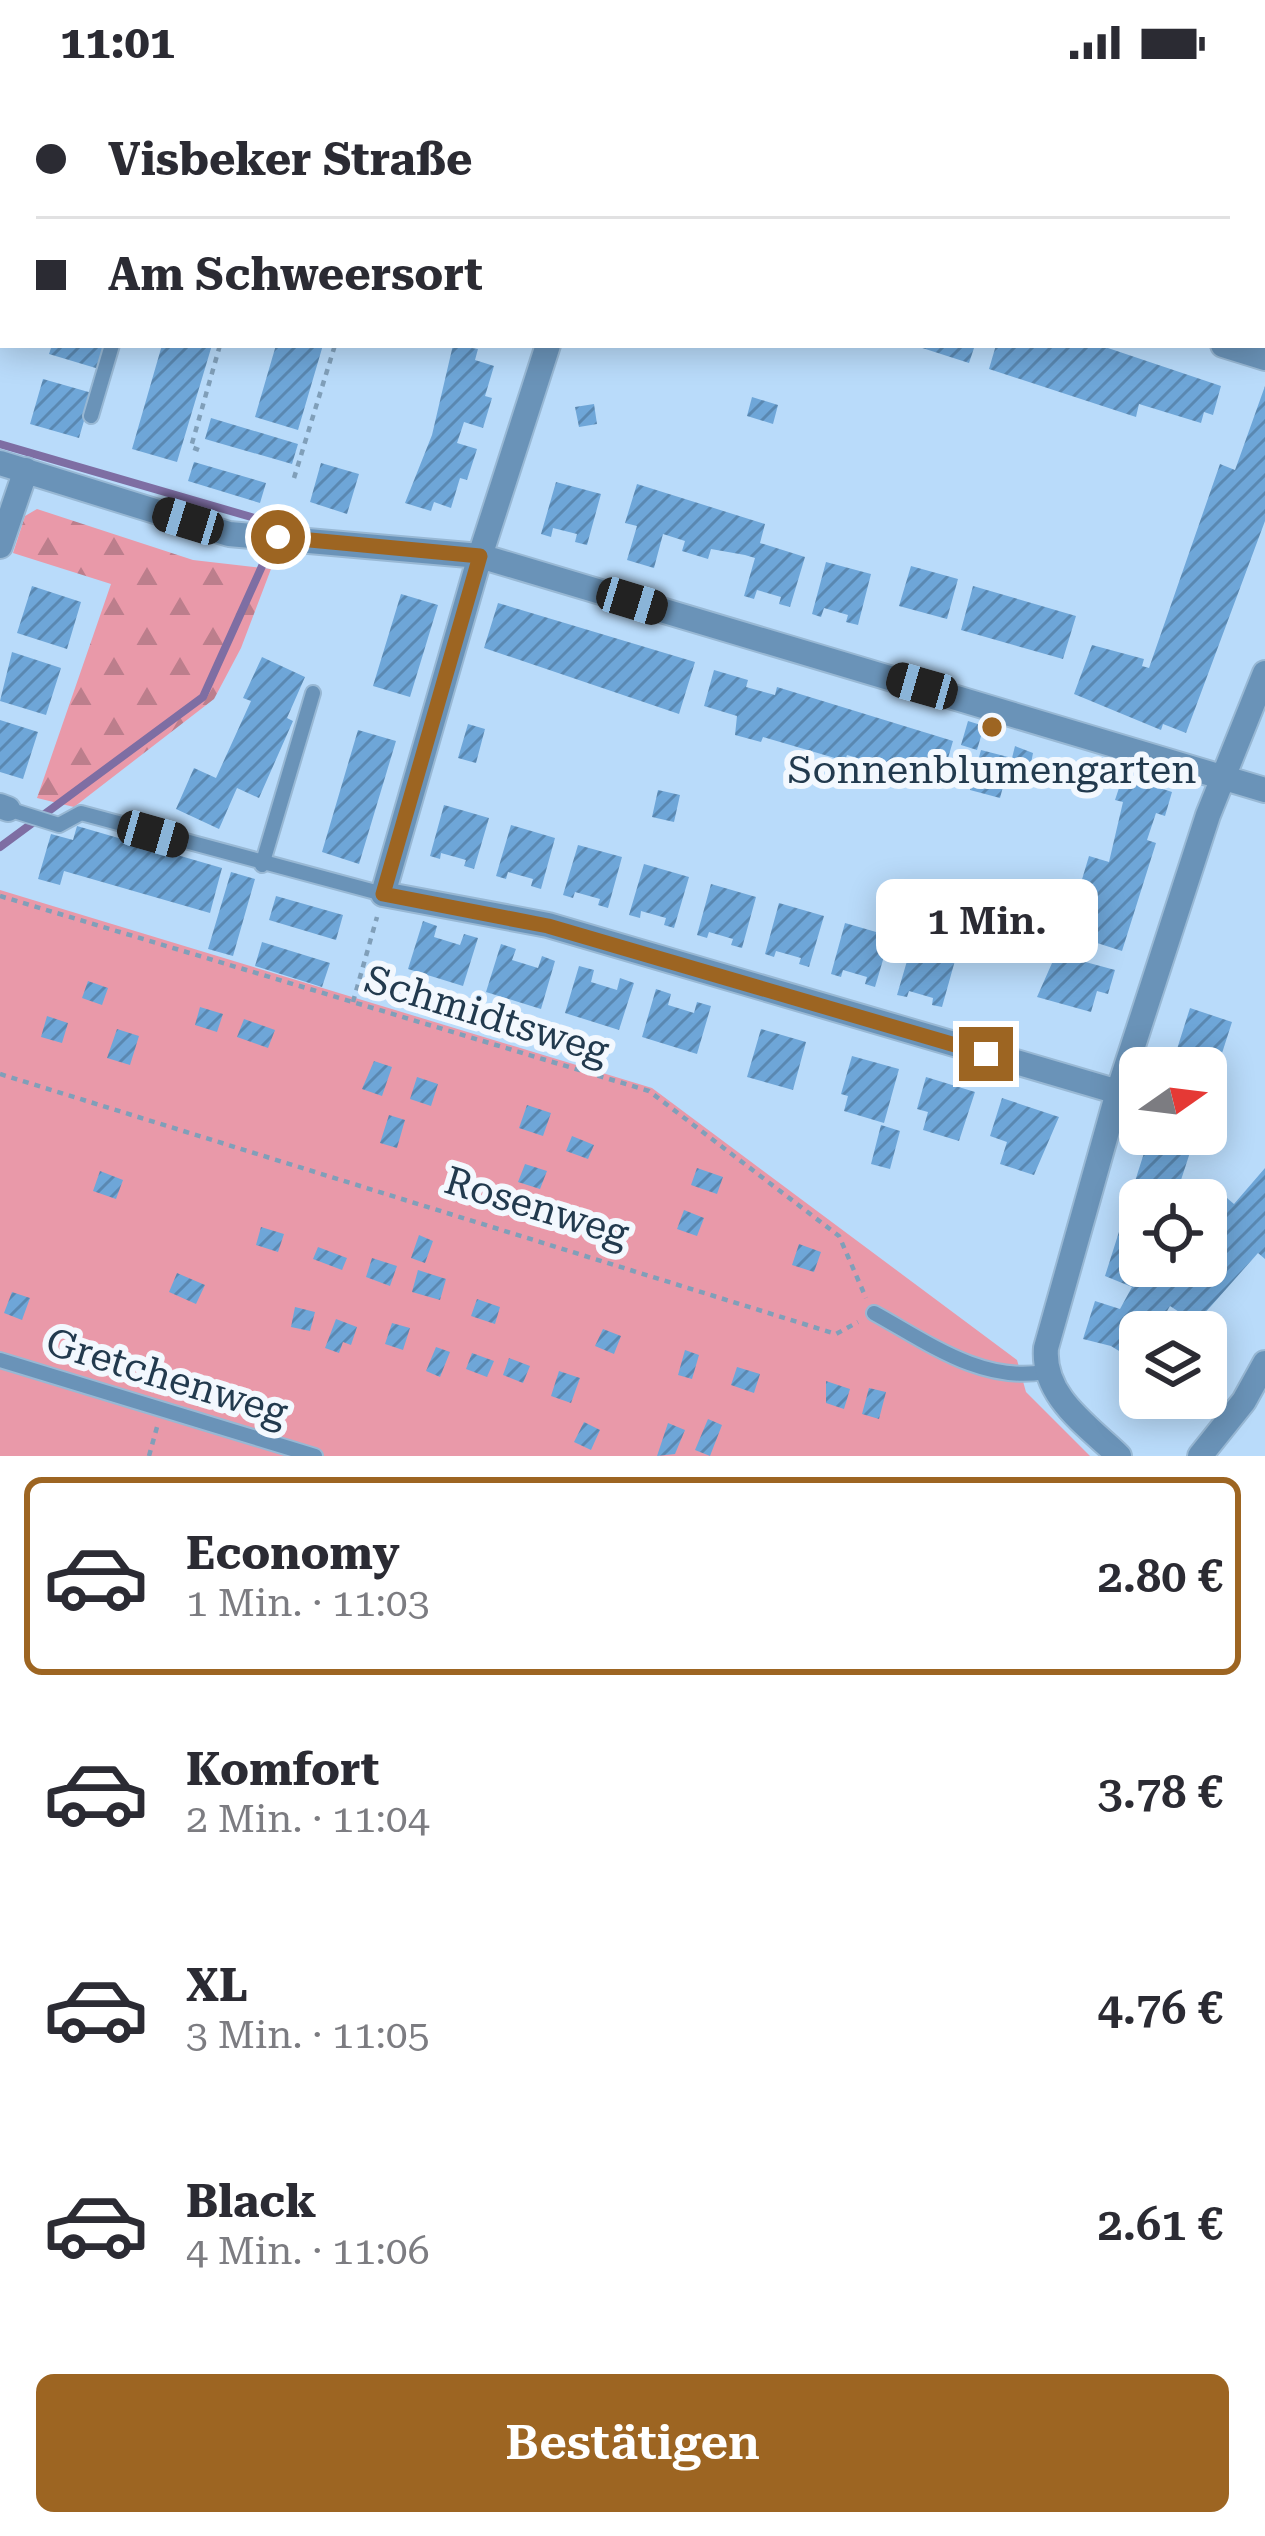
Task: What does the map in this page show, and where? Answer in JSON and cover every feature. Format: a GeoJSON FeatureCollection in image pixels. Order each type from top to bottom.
{"type":"FeatureCollection","features":[{"type":"Feature","properties":{"kind":"street"},"geometry":{"type":"LineString","coordinates":[[547,348],[480,556],[383,894],[548,926],[1118,1092]]}},
{"type":"Feature","properties":{"kind":"street"},"geometry":{"type":"LineString","coordinates":[[1233,348],[1265,358]]}},
{"type":"Feature","properties":{"kind":"street"},"geometry":{"type":"LineString","coordinates":[[0,463],[229,534],[480,556],[1265,790]]}},
{"type":"Feature","properties":{"kind":"street"},"geometry":{"type":"LineString","coordinates":[[0,546],[26,470]]}},
{"type":"Feature","properties":{"kind":"street"},"geometry":{"type":"LineString","coordinates":[[1119,1456],[1059,1398],[1044,1372],[1118,1092],[1225,776],[1265,673]]}},
{"type":"Feature","properties":{"kind":"street"},"geometry":{"type":"LineString","coordinates":[[1200,1456],[1244,1400],[1265,1363]]}},
{"type":"Feature","properties":{"kind":"lane"},"geometry":{"type":"LineString","coordinates":[[91,416],[111,348]]}},
{"type":"Feature","properties":{"kind":"lane"},"geometry":{"type":"LineString","coordinates":[[262,865],[313,693]]}},
{"type":"Feature","properties":{"kind":"lane"},"geometry":{"type":"LineString","coordinates":[[4,808],[59,825],[81,813],[383,894]]}},
{"type":"Feature","properties":{"kind":"lane"},"geometry":{"type":"LineString","coordinates":[[874,1313],[969,1365],[1018,1376],[1044,1372]]}},
{"type":"Feature","properties":{"kind":"lane","name":"Gretchenweg"},"geometry":{"type":"LineString","coordinates":[[0,1360],[315,1456]]}},
{"type":"Feature","properties":{"kind":"path"},"geometry":{"type":"LineString","coordinates":[[200,450],[191,447],[219,348]]}},
{"type":"Feature","properties":{"kind":"path"},"geometry":{"type":"LineString","coordinates":[[294,478],[334,348]]}},
{"type":"Feature","properties":{"kind":"path"},"geometry":{"type":"LineString","coordinates":[[353,1003],[383,894]]}},
{"type":"Feature","properties":{"kind":"path","name":"Schmidtsweg"},"geometry":{"type":"LineString","coordinates":[[0,896],[649,1091],[839,1236],[874,1313]]}},
{"type":"Feature","properties":{"kind":"path","name":"Rosenweg"},"geometry":{"type":"LineString","coordinates":[[0,1074],[836,1334],[874,1313]]}},
{"type":"Feature","properties":{"kind":"path"},"geometry":{"type":"LineString","coordinates":[[149,1456],[161,1409]]}},
{"type":"Feature","properties":{"kind":"green space"},"geometry":{"type":"Polygon","coordinates":[[[37,509],[193,560],[271,569],[241,648],[214,699],[74,807],[37,798],[111,584],[13,553],[25,516],[37,509]]]}},
{"type":"Feature","properties":{"kind":"green space"},"geometry":{"type":"Polygon","coordinates":[[[0,890],[652,1088],[1017,1360],[1026,1392],[1090,1456],[0,1456],[0,890]]]}},
{"type":"Feature","properties":{"kind":"building"},"geometry":{"type":"Polygon","coordinates":[[[51,348],[105,348],[99,369],[49,354],[51,348]]]}},
{"type":"Feature","properties":{"kind":"building"},"geometry":{"type":"Polygon","coordinates":[[[161,348],[211,348],[177,462],[132,449],[161,348]]]}},
{"type":"Feature","properties":{"kind":"building"},"geometry":{"type":"Polygon","coordinates":[[[275,348],[322,348],[298,430],[255,417],[275,348]]]}},
{"type":"Feature","properties":{"kind":"building"},"geometry":{"type":"Polygon","coordinates":[[[452,348],[478,349],[475,360],[494,366],[485,396],[492,398],[483,428],[464,422],[457,443],[477,449],[467,480],[460,478],[451,508],[434,502],[431,511],[405,503],[432,435],[452,348]]]}},
{"type":"Feature","properties":{"kind":"building"},"geometry":{"type":"Polygon","coordinates":[[[922,348],[974,348],[969,363],[922,348]]]}},
{"type":"Feature","properties":{"kind":"building"},"geometry":{"type":"Polygon","coordinates":[[[995,348],[1108,348],[1221,386],[1213,415],[1204,412],[1201,423],[1139,404],[1136,417],[989,369],[995,348]]]}},
{"type":"Feature","properties":{"kind":"building"},"geometry":{"type":"Polygon","coordinates":[[[43,379],[92,393],[79,438],[30,424],[43,379]]]}},
{"type":"Feature","properties":{"kind":"building"},"geometry":{"type":"Polygon","coordinates":[[[1265,386],[1265,521],[1186,733],[1163,724],[1161,730],[1074,694],[1092,645],[1144,659],[1142,666],[1149,668],[1220,464],[1235,470],[1265,386]]]}},
{"type":"Feature","properties":{"kind":"building"},"geometry":{"type":"Polygon","coordinates":[[[752,397],[778,405],[773,424],[747,416],[752,397]]]}},
{"type":"Feature","properties":{"kind":"building"},"geometry":{"type":"Polygon","coordinates":[[[594,404],[597,424],[579,427],[575,407],[594,404]]]}},
{"type":"Feature","properties":{"kind":"building"},"geometry":{"type":"Polygon","coordinates":[[[211,418],[298,444],[292,464],[205,439],[211,418]]]}},
{"type":"Feature","properties":{"kind":"building"},"geometry":{"type":"Polygon","coordinates":[[[194,462],[266,483],[260,503],[188,481],[194,462]]]}},
{"type":"Feature","properties":{"kind":"building"},"geometry":{"type":"Polygon","coordinates":[[[321,463],[359,474],[347,514],[310,502],[321,463]]]}},
{"type":"Feature","properties":{"kind":"building"},"geometry":{"type":"Polygon","coordinates":[[[556,482],[601,494],[587,545],[575,542],[577,534],[553,528],[551,537],[541,534],[556,482]]]}},
{"type":"Feature","properties":{"kind":"building"},"geometry":{"type":"Polygon","coordinates":[[[637,484],[765,524],[760,543],[805,557],[790,607],[779,604],[781,597],[757,590],[754,599],[744,596],[755,558],[745,555],[711,549],[708,559],[682,551],[685,541],[663,534],[654,568],[627,560],[637,526],[625,523],[637,484]]]}},
{"type":"Feature","properties":{"kind":"building"},"geometry":{"type":"Polygon","coordinates":[[[826,562],[871,574],[858,625],[846,622],[848,615],[824,608],[821,617],[812,614],[826,562]]]}},
{"type":"Feature","properties":{"kind":"building"},"geometry":{"type":"Polygon","coordinates":[[[911,566],[958,579],[947,619],[899,606],[911,566]]]}},
{"type":"Feature","properties":{"kind":"building"},"geometry":{"type":"Polygon","coordinates":[[[32,586],[81,602],[67,649],[17,633],[32,586]]]}},
{"type":"Feature","properties":{"kind":"building"},"geometry":{"type":"Polygon","coordinates":[[[973,586],[1076,616],[1063,659],[961,630],[973,586]]]}},
{"type":"Feature","properties":{"kind":"building"},"geometry":{"type":"Polygon","coordinates":[[[401,594],[438,605],[410,697],[373,686],[401,594]]]}},
{"type":"Feature","properties":{"kind":"building"},"geometry":{"type":"Polygon","coordinates":[[[498,603],[695,662],[679,714],[484,648],[498,603]]]}},
{"type":"Feature","properties":{"kind":"building"},"geometry":{"type":"Polygon","coordinates":[[[12,652],[61,668],[46,715],[0,701],[12,652]]]}},
{"type":"Feature","properties":{"kind":"building"},"geometry":{"type":"Polygon","coordinates":[[[262,657],[305,677],[287,718],[293,721],[259,798],[237,788],[219,829],[176,809],[194,768],[216,778],[251,701],[243,698],[262,657]]]}},
{"type":"Feature","properties":{"kind":"building"},"geometry":{"type":"Polygon","coordinates":[[[714,670],[748,680],[746,687],[775,695],[777,687],[953,741],[941,782],[847,755],[845,761],[763,737],[761,742],[735,735],[737,716],[704,706],[714,670]]]}},
{"type":"Feature","properties":{"kind":"building"},"geometry":{"type":"Polygon","coordinates":[[[0,720],[38,732],[23,779],[0,772],[0,720]]]}},
{"type":"Feature","properties":{"kind":"building"},"geometry":{"type":"Polygon","coordinates":[[[968,721],[984,726],[977,750],[961,745],[968,721]]]}},
{"type":"Feature","properties":{"kind":"building"},"geometry":{"type":"Polygon","coordinates":[[[468,724],[485,729],[476,763],[458,758],[468,724]]]}},
{"type":"Feature","properties":{"kind":"building"},"geometry":{"type":"Polygon","coordinates":[[[358,730],[396,741],[359,864],[322,852],[358,730]]]}},
{"type":"Feature","properties":{"kind":"building"},"geometry":{"type":"Polygon","coordinates":[[[1015,746],[1033,753],[1029,774],[1008,768],[1000,798],[970,790],[981,750],[1012,758],[1015,746]]]}},
{"type":"Feature","properties":{"kind":"building"},"geometry":{"type":"Polygon","coordinates":[[[1123,776],[1172,792],[1165,816],[1156,813],[1147,840],[1156,843],[1122,951],[1066,933],[1089,856],[1109,862],[1123,802],[1115,800],[1123,776]]]}},
{"type":"Feature","properties":{"kind":"building"},"geometry":{"type":"Polygon","coordinates":[[[658,790],[680,795],[674,822],[652,817],[658,790]]]}},
{"type":"Feature","properties":{"kind":"building"},"geometry":{"type":"Polygon","coordinates":[[[444,805],[489,818],[474,869],[464,866],[466,860],[441,853],[440,859],[430,856],[444,805]]]}},
{"type":"Feature","properties":{"kind":"building"},"geometry":{"type":"Polygon","coordinates":[[[511,825],[555,838],[541,889],[531,886],[533,879],[508,872],[506,879],[496,876],[511,825]]]}},
{"type":"Feature","properties":{"kind":"building"},"geometry":{"type":"Polygon","coordinates":[[[77,826],[222,868],[210,913],[64,871],[60,885],[38,879],[51,834],[73,840],[77,826]]]}},
{"type":"Feature","properties":{"kind":"building"},"geometry":{"type":"Polygon","coordinates":[[[578,845],[622,857],[608,908],[598,905],[600,899],[575,892],[573,898],[563,895],[578,845]]]}},
{"type":"Feature","properties":{"kind":"building"},"geometry":{"type":"Polygon","coordinates":[[[644,864],[689,877],[674,928],[664,925],[666,918],[641,911],[640,918],[629,915],[644,864]]]}},
{"type":"Feature","properties":{"kind":"building"},"geometry":{"type":"Polygon","coordinates":[[[231,872],[255,879],[233,956],[208,949],[231,872]]]}},
{"type":"Feature","properties":{"kind":"building"},"geometry":{"type":"Polygon","coordinates":[[[711,884],[756,897],[742,948],[731,945],[733,939],[709,932],[707,938],[697,935],[711,884]]]}},
{"type":"Feature","properties":{"kind":"building"},"geometry":{"type":"Polygon","coordinates":[[[276,896],[343,915],[336,940],[269,920],[276,896]]]}},
{"type":"Feature","properties":{"kind":"building"},"geometry":{"type":"Polygon","coordinates":[[[779,903],[824,916],[809,967],[799,964],[801,958],[776,951],[774,957],[765,954],[779,903]]]}},
{"type":"Feature","properties":{"kind":"building"},"geometry":{"type":"Polygon","coordinates":[[[423,921],[437,926],[434,937],[460,945],[464,934],[478,938],[463,986],[408,969],[423,921]]]}},
{"type":"Feature","properties":{"kind":"building"},"geometry":{"type":"Polygon","coordinates":[[[845,923],[890,936],[875,987],[865,984],[867,977],[843,970],[841,977],[831,974],[845,923]]]}},
{"type":"Feature","properties":{"kind":"building"},"geometry":{"type":"Polygon","coordinates":[[[262,942],[330,963],[322,987],[255,966],[262,942]]]}},
{"type":"Feature","properties":{"kind":"building"},"geometry":{"type":"Polygon","coordinates":[[[501,944],[516,949],[512,960],[538,968],[542,956],[555,961],[541,1009],[486,992],[501,944]]]}},
{"type":"Feature","properties":{"kind":"building"},"geometry":{"type":"Polygon","coordinates":[[[912,944],[956,957],[942,1007],[932,1005],[933,998],[909,991],[907,997],[897,995],[912,944]]]}},
{"type":"Feature","properties":{"kind":"building"},"geometry":{"type":"Polygon","coordinates":[[[1056,954],[1115,970],[1108,994],[1097,991],[1091,1012],[1037,997],[1056,954]]]}},
{"type":"Feature","properties":{"kind":"building"},"geometry":{"type":"Polygon","coordinates":[[[579,966],[594,970],[591,982],[617,990],[620,978],[634,983],[619,1030],[565,1013],[579,966]]]}},
{"type":"Feature","properties":{"kind":"building"},"geometry":{"type":"Polygon","coordinates":[[[88,981],[108,988],[102,1005],[82,998],[88,981]]]}},
{"type":"Feature","properties":{"kind":"building"},"geometry":{"type":"Polygon","coordinates":[[[656,989],[671,994],[668,1005],[694,1013],[697,1002],[711,1006],[697,1054],[642,1037],[656,989]]]}},
{"type":"Feature","properties":{"kind":"building"},"geometry":{"type":"Polygon","coordinates":[[[200,1007],[223,1014],[217,1032],[195,1025],[200,1007]]]}},
{"type":"Feature","properties":{"kind":"building"},"geometry":{"type":"Polygon","coordinates":[[[1190,1008],[1232,1022],[1224,1047],[1178,1047],[1190,1008]]]}},
{"type":"Feature","properties":{"kind":"building"},"geometry":{"type":"Polygon","coordinates":[[[47,1016],[68,1023],[62,1043],[41,1037],[47,1016]]]}},
{"type":"Feature","properties":{"kind":"building"},"geometry":{"type":"Polygon","coordinates":[[[244,1019],[275,1030],[268,1048],[237,1037],[244,1019]]]}},
{"type":"Feature","properties":{"kind":"building"},"geometry":{"type":"Polygon","coordinates":[[[117,1029],[139,1036],[130,1065],[107,1058],[117,1029]]]}},
{"type":"Feature","properties":{"kind":"building"},"geometry":{"type":"Polygon","coordinates":[[[761,1029],[806,1042],[793,1090],[747,1077],[761,1029]]]}},
{"type":"Feature","properties":{"kind":"building"},"geometry":{"type":"Polygon","coordinates":[[[852,1056],[899,1069],[884,1123],[844,1111],[848,1096],[841,1094],[852,1056]]]}},
{"type":"Feature","properties":{"kind":"building"},"geometry":{"type":"Polygon","coordinates":[[[374,1061],[392,1067],[382,1096],[362,1089],[374,1061]]]}},
{"type":"Feature","properties":{"kind":"building"},"geometry":{"type":"Polygon","coordinates":[[[417,1077],[438,1084],[431,1106],[410,1099],[417,1077]]]}},
{"type":"Feature","properties":{"kind":"building"},"geometry":{"type":"Polygon","coordinates":[[[926,1077],[975,1092],[959,1141],[923,1130],[928,1112],[917,1109],[926,1077]]]}},
{"type":"Feature","properties":{"kind":"building"},"geometry":{"type":"Polygon","coordinates":[[[1002,1098],[1059,1117],[1034,1175],[1000,1164],[1007,1142],[990,1136],[1002,1098]]]}},
{"type":"Feature","properties":{"kind":"building"},"geometry":{"type":"Polygon","coordinates":[[[527,1105],[551,1113],[543,1136],[519,1128],[527,1105]]]}},
{"type":"Feature","properties":{"kind":"building"},"geometry":{"type":"Polygon","coordinates":[[[389,1115],[405,1120],[397,1148],[380,1143],[389,1115]]]}},
{"type":"Feature","properties":{"kind":"building"},"geometry":{"type":"Polygon","coordinates":[[[881,1125],[900,1131],[890,1169],[871,1164],[881,1125]]]}},
{"type":"Feature","properties":{"kind":"building"},"geometry":{"type":"Polygon","coordinates":[[[572,1136],[594,1145],[588,1159],[566,1151],[572,1136]]]}},
{"type":"Feature","properties":{"kind":"building"},"geometry":{"type":"Polygon","coordinates":[[[1143,1155],[1189,1155],[1181,1179],[1136,1179],[1143,1155]]]}},
{"type":"Feature","properties":{"kind":"building"},"geometry":{"type":"Polygon","coordinates":[[[525,1164],[547,1171],[540,1189],[518,1182],[525,1164]]]}},
{"type":"Feature","properties":{"kind":"building"},"geometry":{"type":"Polygon","coordinates":[[[697,1168],[723,1177],[717,1194],[691,1185],[697,1168]]]}},
{"type":"Feature","properties":{"kind":"building"},"geometry":{"type":"Polygon","coordinates":[[[1265,1168],[1265,1259],[1258,1253],[1207,1311],[1178,1311],[1170,1306],[1167,1311],[1119,1311],[1119,1351],[1083,1339],[1095,1301],[1120,1309],[1132,1287],[1227,1287],[1227,1198],[1234,1204],[1265,1168]]]}},
{"type":"Feature","properties":{"kind":"building"},"geometry":{"type":"Polygon","coordinates":[[[100,1171],[123,1180],[116,1199],[93,1191],[100,1171]]]}},
{"type":"Feature","properties":{"kind":"building"},"geometry":{"type":"Polygon","coordinates":[[[684,1210],[704,1218],[697,1236],[677,1229],[684,1210]]]}},
{"type":"Feature","properties":{"kind":"building"},"geometry":{"type":"Polygon","coordinates":[[[261,1227],[284,1234],[278,1252],[256,1245],[261,1227]]]}},
{"type":"Feature","properties":{"kind":"building"},"geometry":{"type":"Polygon","coordinates":[[[1119,1232],[1119,1282],[1105,1276],[1119,1232]]]}},
{"type":"Feature","properties":{"kind":"building"},"geometry":{"type":"Polygon","coordinates":[[[419,1235],[433,1241],[425,1263],[411,1258],[419,1235]]]}},
{"type":"Feature","properties":{"kind":"building"},"geometry":{"type":"Polygon","coordinates":[[[799,1244],[821,1252],[814,1272],[792,1265],[799,1244]]]}},
{"type":"Feature","properties":{"kind":"building"},"geometry":{"type":"Polygon","coordinates":[[[318,1247],[347,1258],[342,1270],[313,1259],[318,1247]]]}},
{"type":"Feature","properties":{"kind":"building"},"geometry":{"type":"Polygon","coordinates":[[[372,1258],[397,1266],[390,1286],[366,1277],[372,1258]]]}},
{"type":"Feature","properties":{"kind":"building"},"geometry":{"type":"Polygon","coordinates":[[[418,1270],[446,1279],[440,1300],[412,1292],[418,1270]]]}},
{"type":"Feature","properties":{"kind":"building"},"geometry":{"type":"Polygon","coordinates":[[[177,1273],[205,1285],[196,1304],[169,1292],[177,1273]]]}},
{"type":"Feature","properties":{"kind":"building"},"geometry":{"type":"Polygon","coordinates":[[[12,1292],[30,1298],[22,1320],[4,1313],[12,1292]]]}},
{"type":"Feature","properties":{"kind":"building"},"geometry":{"type":"Polygon","coordinates":[[[477,1299],[500,1307],[495,1324],[471,1316],[477,1299]]]}},
{"type":"Feature","properties":{"kind":"building"},"geometry":{"type":"Polygon","coordinates":[[[295,1307],[315,1312],[310,1331],[291,1327],[295,1307]]]}},
{"type":"Feature","properties":{"kind":"building"},"geometry":{"type":"Polygon","coordinates":[[[336,1319],[357,1327],[351,1345],[343,1342],[339,1353],[325,1348],[336,1319]]]}},
{"type":"Feature","properties":{"kind":"building"},"geometry":{"type":"Polygon","coordinates":[[[392,1323],[410,1328],[403,1350],[385,1344],[392,1323]]]}},
{"type":"Feature","properties":{"kind":"building"},"geometry":{"type":"Polygon","coordinates":[[[603,1329],[621,1336],[614,1354],[595,1346],[603,1329]]]}},
{"type":"Feature","properties":{"kind":"building"},"geometry":{"type":"Polygon","coordinates":[[[436,1347],[450,1352],[440,1377],[426,1371],[436,1347]]]}},
{"type":"Feature","properties":{"kind":"building"},"geometry":{"type":"Polygon","coordinates":[[[685,1350],[699,1355],[692,1379],[678,1375],[685,1350]]]}},
{"type":"Feature","properties":{"kind":"building"},"geometry":{"type":"Polygon","coordinates":[[[472,1353],[494,1361],[487,1377],[466,1369],[472,1353]]]}},
{"type":"Feature","properties":{"kind":"building"},"geometry":{"type":"Polygon","coordinates":[[[509,1358],[530,1366],[523,1383],[503,1375],[509,1358]]]}},
{"type":"Feature","properties":{"kind":"building"},"geometry":{"type":"Polygon","coordinates":[[[737,1367],[760,1374],[754,1393],[731,1385],[737,1367]]]}},
{"type":"Feature","properties":{"kind":"building"},"geometry":{"type":"Polygon","coordinates":[[[559,1371],[580,1378],[571,1403],[551,1396],[559,1371]]]}},
{"type":"Feature","properties":{"kind":"building"},"geometry":{"type":"Polygon","coordinates":[[[826,1381],[850,1389],[844,1409],[826,1403],[826,1381]]]}},
{"type":"Feature","properties":{"kind":"building"},"geometry":{"type":"Polygon","coordinates":[[[869,1388],[886,1392],[879,1419],[862,1414],[869,1388]]]}},
{"type":"Feature","properties":{"kind":"building"},"geometry":{"type":"Polygon","coordinates":[[[708,1419],[722,1425],[710,1456],[695,1450],[708,1419]]]}},
{"type":"Feature","properties":{"kind":"building"},"geometry":{"type":"Polygon","coordinates":[[[584,1422],[600,1430],[591,1450],[574,1442],[584,1422]]]}},
{"type":"Feature","properties":{"kind":"building"},"geometry":{"type":"Polygon","coordinates":[[[668,1423],[685,1430],[675,1454],[657,1456],[668,1423]]]}},
{"type":"Feature","properties":{"kind":"waterway"},"geometry":{"type":"LineString","coordinates":[[0,444],[258,519],[277,520]]}},
{"type":"Feature","properties":{"kind":"waterway"},"geometry":{"type":"LineString","coordinates":[[0,847],[203,697],[263,564]]}},
{"type":"Feature","properties":{"kind":"place","name":"Sonnenblumengarten"},"geometry":{"type":"Point","coordinates":[992,727]}},
{"type":"Feature","properties":{"kind":"route"},"geometry":{"type":"LineString","coordinates":[[278,537],[480,556],[383,894],[548,926],[986,1054]]}}]}
